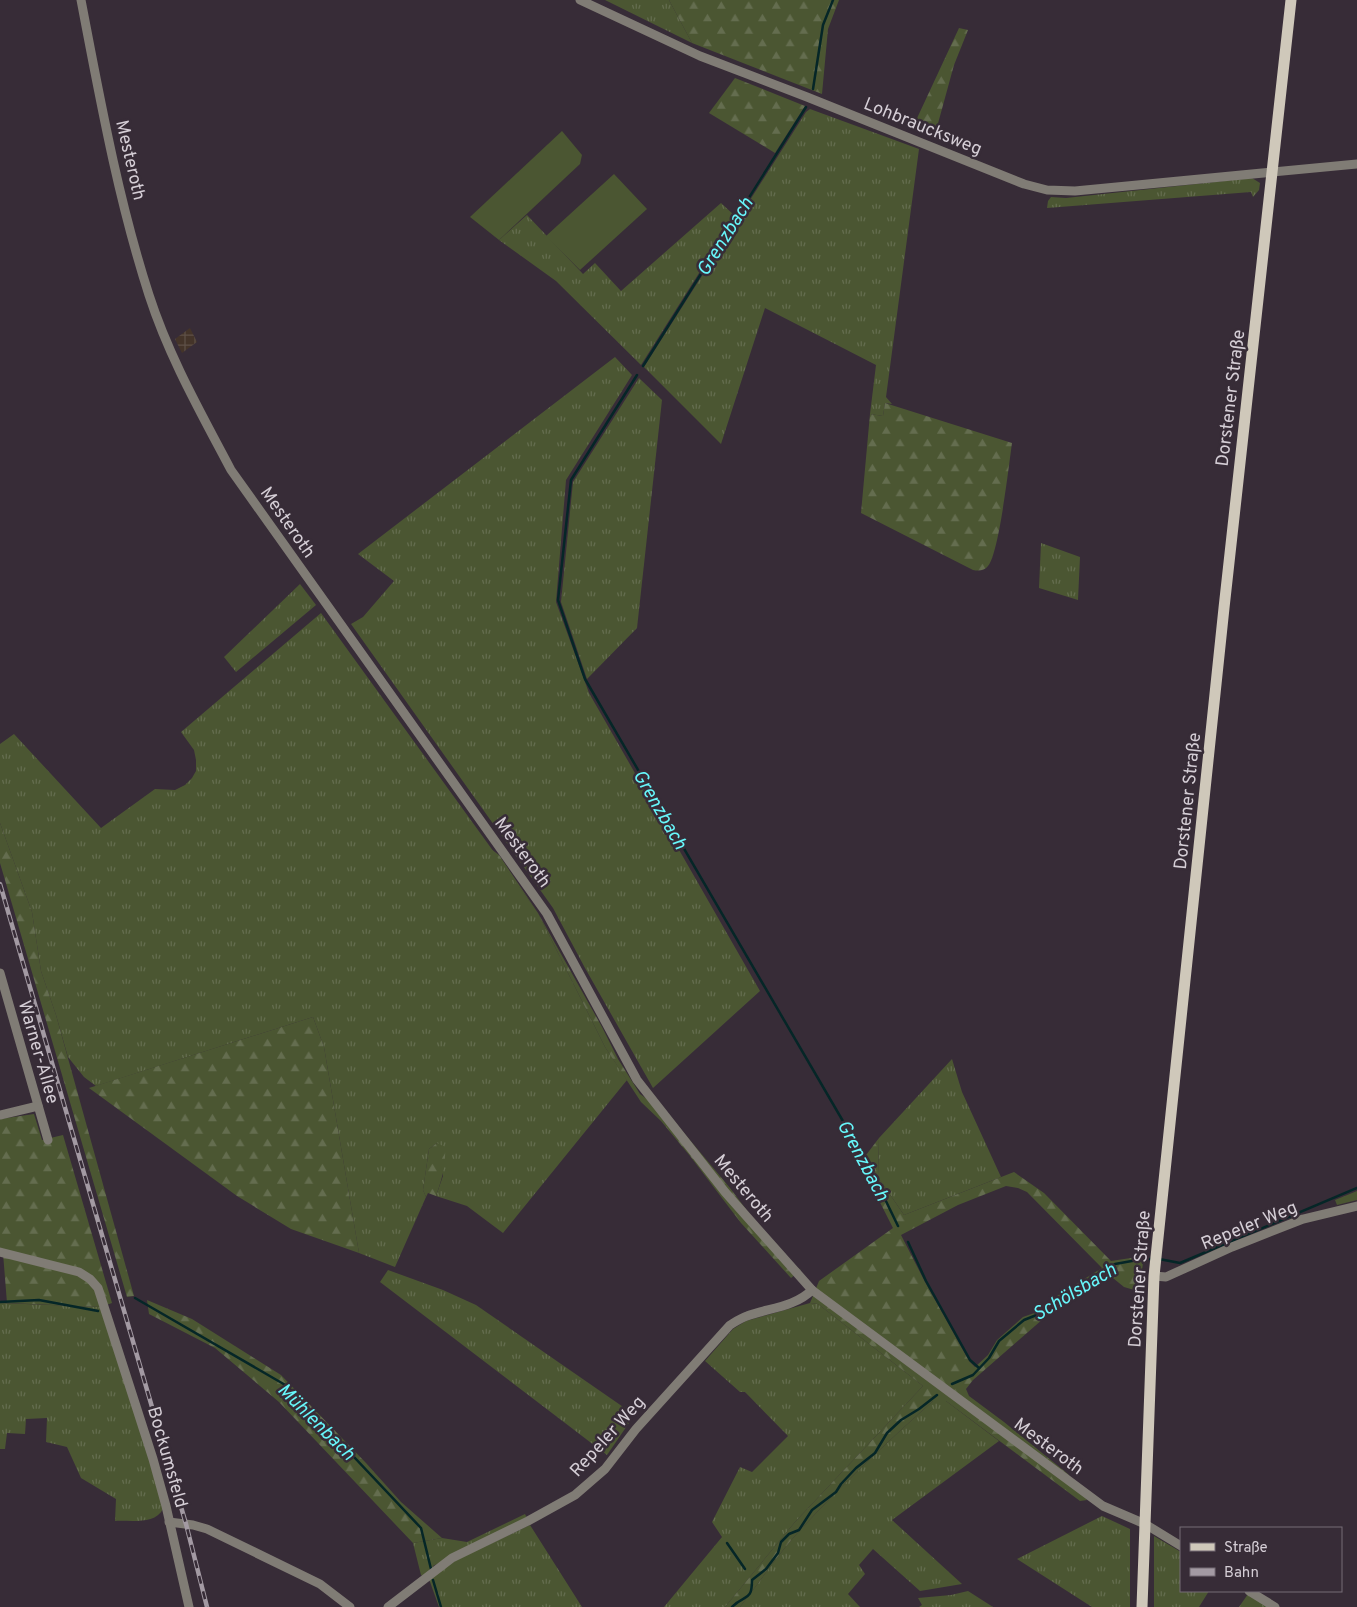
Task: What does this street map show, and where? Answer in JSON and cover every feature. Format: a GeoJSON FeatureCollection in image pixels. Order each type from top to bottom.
{"type":"FeatureCollection","features":[{"type":"Feature","properties":{"kind":"main road","name":"Dorstener Straße"},"geometry":{"type":"LineString","coordinates":[[1142,1607],[1155,1271],[1226,589],[1291,0]]}},
{"type":"Feature","properties":{"kind":"street","name":"Mesteroth"},"geometry":{"type":"LineString","coordinates":[[80,0],[112,155],[149,296],[189,392],[231,470],[547,914],[637,1080],[725,1192],[812,1290],[1104,1506],[1145,1524],[1180,1545]]}},
{"type":"Feature","properties":{"kind":"street","name":"Lohbraucksweg"},"geometry":{"type":"LineString","coordinates":[[580,0],[700,56],[1024,184],[1047,190],[1076,191],[1357,164]]}},
{"type":"Feature","properties":{"kind":"street","name":"Warner-Allee"},"geometry":{"type":"LineString","coordinates":[[0,973],[48,1140]]}},
{"type":"Feature","properties":{"kind":"street"},"geometry":{"type":"LineString","coordinates":[[0,1115],[38,1106]]}},
{"type":"Feature","properties":{"kind":"street","name":"Repeler Weg"},"geometry":{"type":"LineString","coordinates":[[1155,1271],[1166,1277],[1232,1247],[1303,1219],[1357,1206]]}},
{"type":"Feature","properties":{"kind":"street","name":"Bockumsfeld"},"geometry":{"type":"LineString","coordinates":[[0,1252],[79,1272],[90,1279],[98,1288],[153,1459],[189,1607]]}},
{"type":"Feature","properties":{"kind":"street","name":"Repeler Weg"},"geometry":{"type":"LineString","coordinates":[[388,1607],[452,1558],[575,1496],[605,1469],[636,1429],[730,1325],[744,1316],[795,1302],[805,1297],[812,1290]]}},
{"type":"Feature","properties":{"kind":"street"},"geometry":{"type":"LineString","coordinates":[[169,1522],[193,1525],[216,1534],[320,1584],[350,1607]]}},
{"type":"Feature","properties":{"kind":"street"},"geometry":{"type":"LineString","coordinates":[[1251,1592],[1275,1607]]}},
{"type":"Feature","properties":{"kind":"shaded area"},"geometry":{"type":"Polygon","coordinates":[[[190,328],[197,342],[182,353],[175,339],[190,328]]]}},
{"type":"Feature","properties":{"kind":"green space"},"geometry":{"type":"Polygon","coordinates":[[[605,0],[669,0],[692,43],[605,0]]]}},
{"type":"Feature","properties":{"kind":"green space"},"geometry":{"type":"Polygon","coordinates":[[[669,0],[839,0],[828,29],[822,94],[692,43],[669,0]]]}},
{"type":"Feature","properties":{"kind":"green space"},"geometry":{"type":"Polygon","coordinates":[[[959,28],[968,30],[954,65],[934,138],[912,129],[959,28]]]}},
{"type":"Feature","properties":{"kind":"green space"},"geometry":{"type":"Polygon","coordinates":[[[735,78],[805,106],[775,153],[709,113],[735,78]]]}},
{"type":"Feature","properties":{"kind":"green space"},"geometry":{"type":"Polygon","coordinates":[[[810,109],[919,149],[886,397],[892,404],[885,403],[883,416],[870,414],[876,365],[765,308],[721,444],[644,367],[806,112],[810,109]]]}},
{"type":"Feature","properties":{"kind":"green space"},"geometry":{"type":"Polygon","coordinates":[[[562,131],[582,155],[580,164],[499,240],[470,217],[562,131]]]}},
{"type":"Feature","properties":{"kind":"green space"},"geometry":{"type":"Polygon","coordinates":[[[614,174],[647,209],[580,270],[546,236],[614,174]]]}},
{"type":"Feature","properties":{"kind":"green space"},"geometry":{"type":"Polygon","coordinates":[[[1252,178],[1260,183],[1259,190],[1253,197],[1251,192],[1047,208],[1051,197],[1066,198],[1252,178]]]}},
{"type":"Feature","properties":{"kind":"green space"},"geometry":{"type":"Polygon","coordinates":[[[721,203],[735,216],[641,365],[556,281],[499,240],[527,215],[583,274],[595,263],[621,291],[721,203]]]}},
{"type":"Feature","properties":{"kind":"green space"},"geometry":{"type":"Polygon","coordinates":[[[615,357],[632,375],[566,480],[556,602],[589,693],[760,991],[653,1088],[553,908],[351,624],[363,617],[394,581],[358,554],[615,357]]]}},
{"type":"Feature","properties":{"kind":"green space"},"geometry":{"type":"Polygon","coordinates":[[[639,378],[662,400],[637,628],[587,679],[561,602],[573,482],[639,378]]]}},
{"type":"Feature","properties":{"kind":"green space"},"geometry":{"type":"Polygon","coordinates":[[[885,403],[1012,443],[996,545],[992,558],[985,569],[973,570],[861,513],[870,414],[883,416],[885,403]]]}},
{"type":"Feature","properties":{"kind":"green space"},"geometry":{"type":"Polygon","coordinates":[[[1041,543],[1080,557],[1078,600],[1039,588],[1041,543]]]}},
{"type":"Feature","properties":{"kind":"green space"},"geometry":{"type":"Polygon","coordinates":[[[300,584],[316,605],[236,672],[224,657],[300,584]]]}},
{"type":"Feature","properties":{"kind":"green space"},"geometry":{"type":"Polygon","coordinates":[[[321,613],[538,913],[605,1047],[627,1080],[503,1233],[467,1206],[436,1196],[443,1176],[437,1143],[429,1149],[423,1190],[426,1197],[395,1267],[359,1253],[324,1047],[313,1017],[96,1086],[84,1077],[68,1057],[41,971],[32,912],[0,823],[0,744],[14,734],[101,828],[155,789],[175,790],[185,785],[196,771],[196,760],[194,750],[181,732],[321,613]]]}},
{"type":"Feature","properties":{"kind":"green space"},"geometry":{"type":"Polygon","coordinates":[[[0,823],[32,912],[41,971],[56,1015],[134,1296],[127,1297],[0,863],[0,823]]]}},
{"type":"Feature","properties":{"kind":"green space"},"geometry":{"type":"Polygon","coordinates":[[[491,849],[499,855],[538,913],[491,849]]]}},
{"type":"Feature","properties":{"kind":"green space"},"geometry":{"type":"Polygon","coordinates":[[[538,913],[618,1059],[640,1094],[669,1115],[730,1188],[783,1258],[801,1270],[791,1278],[741,1223],[661,1121],[641,1102],[605,1047],[538,913]]]}},
{"type":"Feature","properties":{"kind":"green space"},"geometry":{"type":"Polygon","coordinates":[[[313,1017],[324,1047],[359,1253],[291,1229],[237,1196],[89,1088],[313,1017]]]}},
{"type":"Feature","properties":{"kind":"green space"},"geometry":{"type":"Polygon","coordinates":[[[952,1059],[962,1092],[1001,1177],[904,1215],[878,1177],[879,1138],[952,1059]]]}},
{"type":"Feature","properties":{"kind":"green space"},"geometry":{"type":"Polygon","coordinates":[[[34,1114],[42,1140],[63,1135],[112,1303],[101,1307],[7,1303],[3,1253],[0,1252],[0,1119],[34,1114]]]}},
{"type":"Feature","properties":{"kind":"green space"},"geometry":{"type":"Polygon","coordinates":[[[879,1138],[878,1177],[904,1215],[1014,1172],[1044,1193],[1111,1261],[1144,1256],[1140,1284],[1141,1292],[1124,1287],[1108,1274],[1066,1299],[973,1380],[966,1389],[969,1396],[1068,1474],[1087,1500],[1080,1501],[946,1401],[933,1401],[862,1467],[810,1519],[787,1545],[740,1607],[725,1607],[795,1522],[923,1386],[818,1304],[810,1303],[819,1281],[893,1228],[860,1163],[879,1138]],[[1006,1186],[958,1205],[901,1235],[969,1361],[975,1367],[988,1355],[997,1340],[1023,1317],[1043,1310],[1052,1299],[1102,1268],[1027,1192],[1006,1186]]]}},
{"type":"Feature","properties":{"kind":"green space"},"geometry":{"type":"Polygon","coordinates":[[[437,1143],[445,1147],[443,1172],[436,1196],[428,1193],[426,1197],[423,1190],[429,1149],[437,1143]]]}},
{"type":"Feature","properties":{"kind":"green space"},"geometry":{"type":"Polygon","coordinates":[[[1357,1191],[1357,1200],[1337,1205],[1335,1200],[1357,1191]]]}},
{"type":"Feature","properties":{"kind":"green space"},"geometry":{"type":"Polygon","coordinates":[[[388,1270],[443,1290],[476,1305],[629,1411],[631,1420],[607,1455],[380,1282],[388,1270]]]}},
{"type":"Feature","properties":{"kind":"green space"},"geometry":{"type":"Polygon","coordinates":[[[147,1300],[192,1319],[281,1375],[401,1502],[442,1538],[413,1543],[279,1402],[215,1348],[149,1314],[147,1300]]]}},
{"type":"Feature","properties":{"kind":"green space"},"geometry":{"type":"Polygon","coordinates":[[[0,1303],[101,1307],[136,1411],[163,1509],[159,1514],[149,1520],[115,1521],[116,1499],[81,1478],[67,1447],[46,1442],[47,1418],[26,1419],[25,1434],[7,1433],[5,1449],[0,1449],[0,1303]]]}},
{"type":"Feature","properties":{"kind":"green space"},"geometry":{"type":"Polygon","coordinates":[[[810,1303],[818,1304],[923,1386],[795,1522],[725,1607],[664,1607],[722,1537],[712,1522],[740,1467],[752,1472],[788,1436],[745,1392],[740,1392],[705,1361],[733,1329],[746,1321],[810,1303]]]}},
{"type":"Feature","properties":{"kind":"green space"},"geometry":{"type":"Polygon","coordinates":[[[933,1401],[946,1401],[999,1441],[892,1520],[962,1584],[920,1591],[873,1549],[859,1565],[865,1574],[848,1594],[860,1607],[740,1607],[787,1545],[810,1519],[862,1467],[933,1401]]]}},
{"type":"Feature","properties":{"kind":"green space"},"geometry":{"type":"Polygon","coordinates":[[[525,1514],[527,1518],[433,1566],[435,1575],[456,1560],[530,1525],[582,1607],[439,1607],[429,1579],[421,1575],[413,1543],[442,1538],[467,1542],[525,1514]]]}},
{"type":"Feature","properties":{"kind":"green space"},"geometry":{"type":"Polygon","coordinates":[[[1102,1516],[1130,1529],[1130,1607],[1092,1607],[1017,1559],[1102,1516]]]}},
{"type":"Feature","properties":{"kind":"green space"},"geometry":{"type":"Polygon","coordinates":[[[1154,1536],[1180,1551],[1180,1592],[1208,1592],[1199,1607],[1154,1607],[1154,1536]]]}},
{"type":"Feature","properties":{"kind":"green space"},"geometry":{"type":"Polygon","coordinates":[[[968,1591],[993,1607],[919,1607],[922,1605],[918,1598],[951,1595],[968,1591]]]}},
{"type":"Feature","properties":{"kind":"green space"},"geometry":{"type":"Polygon","coordinates":[[[1248,1594],[1268,1607],[1239,1607],[1248,1594]]]}},
{"type":"Feature","properties":{"kind":"waterway","name":"Grenzbach"},"geometry":{"type":"LineString","coordinates":[[813,89],[823,25],[833,0]]}},
{"type":"Feature","properties":{"kind":"waterway","name":"Grenzbach"},"geometry":{"type":"LineString","coordinates":[[643,366],[806,107]]}},
{"type":"Feature","properties":{"kind":"waterway","name":"Grenzbach"},"geometry":{"type":"LineString","coordinates":[[637,375],[571,480],[558,600],[585,679],[868,1164],[898,1226]]}},
{"type":"Feature","properties":{"kind":"waterway","name":"Schölsbach"},"geometry":{"type":"LineString","coordinates":[[1159,1259],[1180,1263],[1357,1188]]}},
{"type":"Feature","properties":{"kind":"waterway","name":"Grenzbach"},"geometry":{"type":"LineString","coordinates":[[908,1242],[926,1281],[970,1360],[979,1368]]}},
{"type":"Feature","properties":{"kind":"waterway","name":"Schölsbach"},"geometry":{"type":"LineString","coordinates":[[952,1384],[973,1375],[989,1358],[999,1341],[1024,1320],[1044,1312],[1054,1302],[1104,1270],[1115,1264],[1153,1259]]}},
{"type":"Feature","properties":{"kind":"waterway","name":"Mühlenbach"},"geometry":{"type":"LineString","coordinates":[[135,1298],[287,1386],[421,1528],[431,1569]]}},
{"type":"Feature","properties":{"kind":"waterway","name":"Mühlenbach"},"geometry":{"type":"LineString","coordinates":[[0,1302],[39,1300],[98,1311]]}},
{"type":"Feature","properties":{"kind":"waterway","name":"Schölsbach"},"geometry":{"type":"LineString","coordinates":[[732,1607],[749,1595],[752,1580],[766,1569],[778,1553],[781,1542],[789,1534],[799,1530],[812,1510],[836,1492],[856,1468],[875,1453],[887,1433],[901,1420],[937,1395]]}},
{"type":"Feature","properties":{"kind":"waterway"},"geometry":{"type":"LineString","coordinates":[[727,1543],[745,1569]]}},
{"type":"Feature","properties":{"kind":"waterway","name":"Mühlenbach"},"geometry":{"type":"LineString","coordinates":[[433,1580],[441,1607]]}},
{"type":"Feature","properties":{"kind":"railway"},"geometry":{"type":"LineString","coordinates":[[0,884],[186,1524],[207,1607]]}}]}
